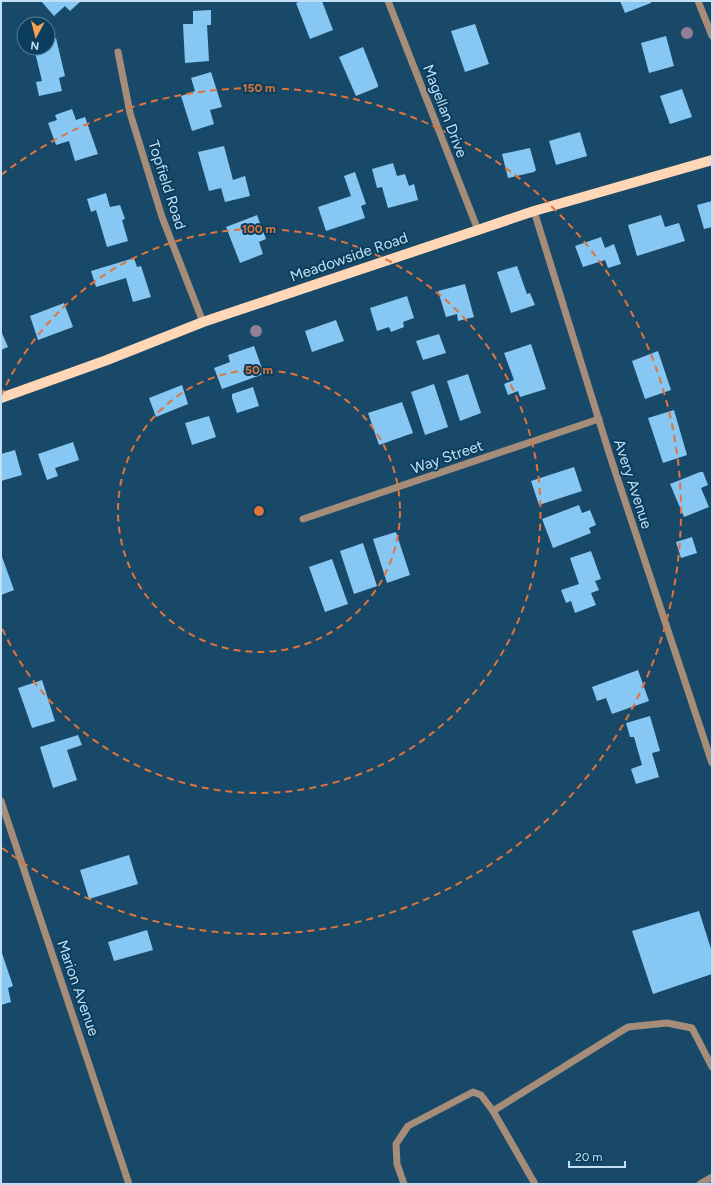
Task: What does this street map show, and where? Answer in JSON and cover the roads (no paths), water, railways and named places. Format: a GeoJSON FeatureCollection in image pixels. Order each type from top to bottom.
{"type":"FeatureCollection","features":[{"type":"Feature","properties":{"kind":"main road","name":"Meadowside Road"},"geometry":{"type":"LineString","coordinates":[[1,398],[107,360],[203,322],[534,212],[712,160]]}},
{"type":"Feature","properties":{"kind":"street","name":"Magellan Drive"},"geometry":{"type":"LineString","coordinates":[[388,1],[478,230]]}},
{"type":"Feature","properties":{"kind":"street"},"geometry":{"type":"LineString","coordinates":[[698,1],[712,36]]}},
{"type":"Feature","properties":{"kind":"street","name":"Topfield Road"},"geometry":{"type":"LineString","coordinates":[[118,52],[130,113],[162,217],[203,322]]}},
{"type":"Feature","properties":{"kind":"street","name":"Avery Avenue"},"geometry":{"type":"LineString","coordinates":[[534,212],[599,419],[712,763]]}},
{"type":"Feature","properties":{"kind":"street","name":"Way Street"},"geometry":{"type":"LineString","coordinates":[[303,519],[599,419]]}},
{"type":"Feature","properties":{"kind":"street"},"geometry":{"type":"LineString","coordinates":[[707,747],[712,740]]}},
{"type":"Feature","properties":{"kind":"street","name":"Marion Avenue"},"geometry":{"type":"LineString","coordinates":[[1,801],[130,1184]]}},
{"type":"Feature","properties":{"kind":"street"},"geometry":{"type":"LineString","coordinates":[[493,1111],[628,1027],[667,1023],[692,1028],[712,1067]]}},
{"type":"Feature","properties":{"kind":"street"},"geometry":{"type":"LineString","coordinates":[[404,1184],[397,1164],[396,1144],[408,1126],[473,1092],[481,1095],[493,1111],[535,1184]]}},
{"type":"Feature","properties":{"kind":"street"},"geometry":{"type":"LineString","coordinates":[[700,1184],[712,1177]]}}]}
